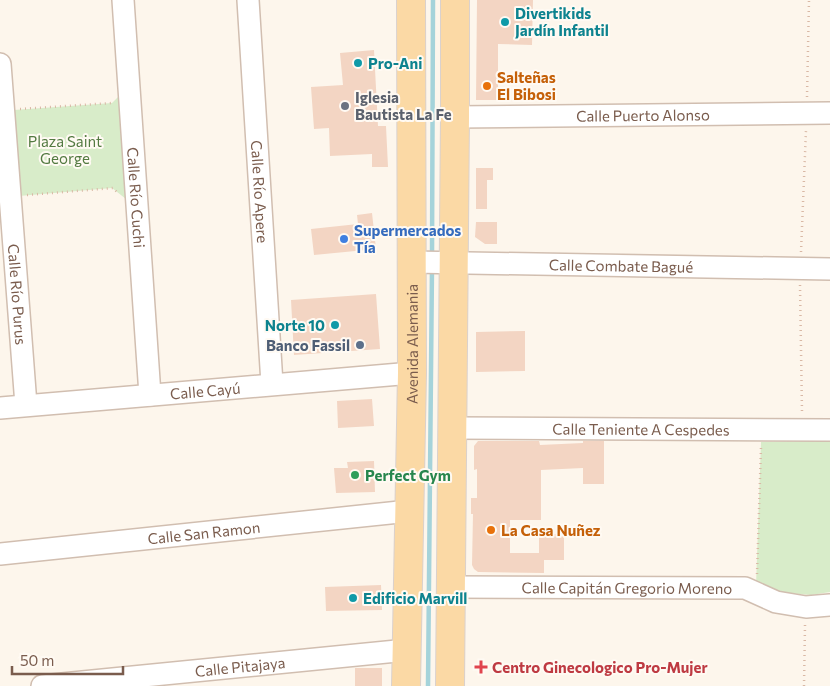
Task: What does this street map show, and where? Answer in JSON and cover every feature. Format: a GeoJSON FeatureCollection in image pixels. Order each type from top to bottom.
{"type":"FeatureCollection","features":[{"type":"Feature","properties":{"kind":"main road","name":"Avenida Alemania"},"geometry":{"type":"LineString","coordinates":[[406,686],[408,510],[415,262],[411,0]]}},
{"type":"Feature","properties":{"kind":"main road"},"geometry":{"type":"LineString","coordinates":[[450,686],[452,428],[449,262],[455,118],[455,0]]}},
{"type":"Feature","properties":{"kind":"street","name":"Calle Río Cuchi"},"geometry":{"type":"LineString","coordinates":[[123,0],[150,395]]}},
{"type":"Feature","properties":{"kind":"street","name":"Calle Río Apere"},"geometry":{"type":"LineString","coordinates":[[248,0],[272,384]]}},
{"type":"Feature","properties":{"kind":"street","name":"Calle Río Purus"},"geometry":{"type":"LineString","coordinates":[[0,64],[26,405]]}},
{"type":"Feature","properties":{"kind":"street","name":"Calle Puerto Alonso"},"geometry":{"type":"LineString","coordinates":[[455,118],[830,113]]}},
{"type":"Feature","properties":{"kind":"street","name":"Calle Combate Bagué"},"geometry":{"type":"LineString","coordinates":[[415,262],[830,269]]}},
{"type":"Feature","properties":{"kind":"street","name":"Calle Cayú"},"geometry":{"type":"LineString","coordinates":[[0,408],[412,372]]}},
{"type":"Feature","properties":{"kind":"street","name":"Calle Teniente A Cespedes"},"geometry":{"type":"LineString","coordinates":[[452,428],[830,430]]}},
{"type":"Feature","properties":{"kind":"street","name":"Calle San Ramon"},"geometry":{"type":"LineString","coordinates":[[0,554],[408,510]]}},
{"type":"Feature","properties":{"kind":"street","name":"Calle Capitán Gregorio Moreno"},"geometry":{"type":"LineString","coordinates":[[451,587],[745,588],[776,602],[806,607],[830,605]]}},
{"type":"Feature","properties":{"kind":"street","name":"Calle Pitajaya"},"geometry":{"type":"LineString","coordinates":[[42,686],[406,650]]}},
{"type":"Feature","properties":{"kind":"path"},"geometry":{"type":"LineString","coordinates":[[802,431],[800,269],[807,113],[809,0]]}},
{"type":"Feature","properties":{"kind":"path"},"geometry":{"type":"LineString","coordinates":[[4,110],[112,103],[119,96],[129,97]]}},
{"type":"Feature","properties":{"kind":"path"},"geometry":{"type":"LineString","coordinates":[[10,197],[112,188],[126,199],[136,200]]}},
{"type":"Feature","properties":{"kind":"path"},"geometry":{"type":"LineString","coordinates":[[756,593],[761,430]]}},
{"type":"Feature","properties":{"kind":"path"},"geometry":{"type":"LineString","coordinates":[[804,686],[806,607]]}},
{"type":"Feature","properties":{"kind":"green space","name":"Plaza Saint George"},"geometry":{"type":"Polygon","coordinates":[[[119,96],[126,199],[112,188],[19,196],[14,110],[112,103],[119,96]]]}},
{"type":"Feature","properties":{"kind":"green space"},"geometry":{"type":"Polygon","coordinates":[[[830,441],[830,592],[811,595],[777,592],[756,586],[761,442],[830,441]]]}},
{"type":"Feature","properties":{"kind":"building","name":"Divertikids Jardín Infantil"},"geometry":{"type":"Polygon","coordinates":[[[477,0],[533,0],[532,45],[498,44],[498,100],[476,100],[477,0]]]}},
{"type":"Feature","properties":{"kind":"building"},"geometry":{"type":"Polygon","coordinates":[[[374,50],[378,126],[386,126],[388,167],[372,167],[372,154],[330,156],[329,128],[314,129],[311,87],[343,85],[340,53],[374,50]]]}},
{"type":"Feature","properties":{"kind":"building"},"geometry":{"type":"Polygon","coordinates":[[[476,168],[493,168],[493,180],[487,180],[487,209],[476,209],[476,168]]]}},
{"type":"Feature","properties":{"kind":"building","name":"Supermercados Tía"},"geometry":{"type":"Polygon","coordinates":[[[372,213],[376,249],[314,255],[311,229],[358,224],[357,215],[372,213]]]}},
{"type":"Feature","properties":{"kind":"building"},"geometry":{"type":"Polygon","coordinates":[[[476,222],[497,222],[497,244],[485,244],[475,237],[476,222]]]}},
{"type":"Feature","properties":{"kind":"building","name":"Norte 10"},"geometry":{"type":"Polygon","coordinates":[[[376,294],[380,349],[294,355],[291,300],[376,294]]]}},
{"type":"Feature","properties":{"kind":"building"},"geometry":{"type":"Polygon","coordinates":[[[525,331],[525,371],[476,372],[476,332],[525,331]]]}},
{"type":"Feature","properties":{"kind":"building"},"geometry":{"type":"Polygon","coordinates":[[[372,399],[374,426],[338,428],[337,401],[372,399]]]}},
{"type":"Feature","properties":{"kind":"building"},"geometry":{"type":"Polygon","coordinates":[[[478,441],[539,441],[540,445],[604,441],[604,484],[583,484],[583,468],[541,470],[541,520],[510,520],[510,553],[539,553],[539,534],[564,534],[564,560],[544,560],[544,573],[478,572],[472,565],[473,514],[471,514],[471,498],[477,498],[477,469],[474,470],[474,446],[478,441]]]}},
{"type":"Feature","properties":{"kind":"building","name":"Perfect Gym"},"geometry":{"type":"Polygon","coordinates":[[[374,461],[375,492],[336,493],[334,468],[348,468],[347,462],[374,461]]]}},
{"type":"Feature","properties":{"kind":"building","name":"Edificio Marvill"},"geometry":{"type":"Polygon","coordinates":[[[381,585],[382,610],[326,611],[325,587],[381,585]]]}},
{"type":"Feature","properties":{"kind":"building"},"geometry":{"type":"Polygon","coordinates":[[[355,668],[382,668],[382,686],[355,686],[355,668]]]}},
{"type":"Feature","properties":{"kind":"waterway"},"geometry":{"type":"LineString","coordinates":[[432,257],[433,0]]}},
{"type":"Feature","properties":{"kind":"waterway"},"geometry":{"type":"LineString","coordinates":[[428,686],[432,267]]}},
{"type":"Feature","properties":{"kind":"place","name":"Divertikids Jardín Infantil"},"geometry":{"type":"Point","coordinates":[505,22]}},
{"type":"Feature","properties":{"kind":"place","name":"Pro-Ani"},"geometry":{"type":"Point","coordinates":[358,63]}},
{"type":"Feature","properties":{"kind":"place","name":"Salteñas El Bibosi"},"geometry":{"type":"Point","coordinates":[487,86]}},
{"type":"Feature","properties":{"kind":"place","name":"Iglesia Bautista La Fe"},"geometry":{"type":"Point","coordinates":[345,106]}},
{"type":"Feature","properties":{"kind":"place","name":"Supermercados Tía"},"geometry":{"type":"Point","coordinates":[344,239]}},
{"type":"Feature","properties":{"kind":"place","name":"Norte 10"},"geometry":{"type":"Point","coordinates":[335,325]}},
{"type":"Feature","properties":{"kind":"place","name":"Banco Fassil"},"geometry":{"type":"Point","coordinates":[360,345]}},
{"type":"Feature","properties":{"kind":"place","name":"Perfect Gym"},"geometry":{"type":"Point","coordinates":[355,475]}},
{"type":"Feature","properties":{"kind":"place","name":"La Casa Nuñez"},"geometry":{"type":"Point","coordinates":[491,530]}},
{"type":"Feature","properties":{"kind":"place","name":"Edificio Marvill"},"geometry":{"type":"Point","coordinates":[353,598]}},
{"type":"Feature","properties":{"kind":"place","name":"Centro Ginecologico Pro-Mujer"},"geometry":{"type":"Point","coordinates":[481,667]}}]}
